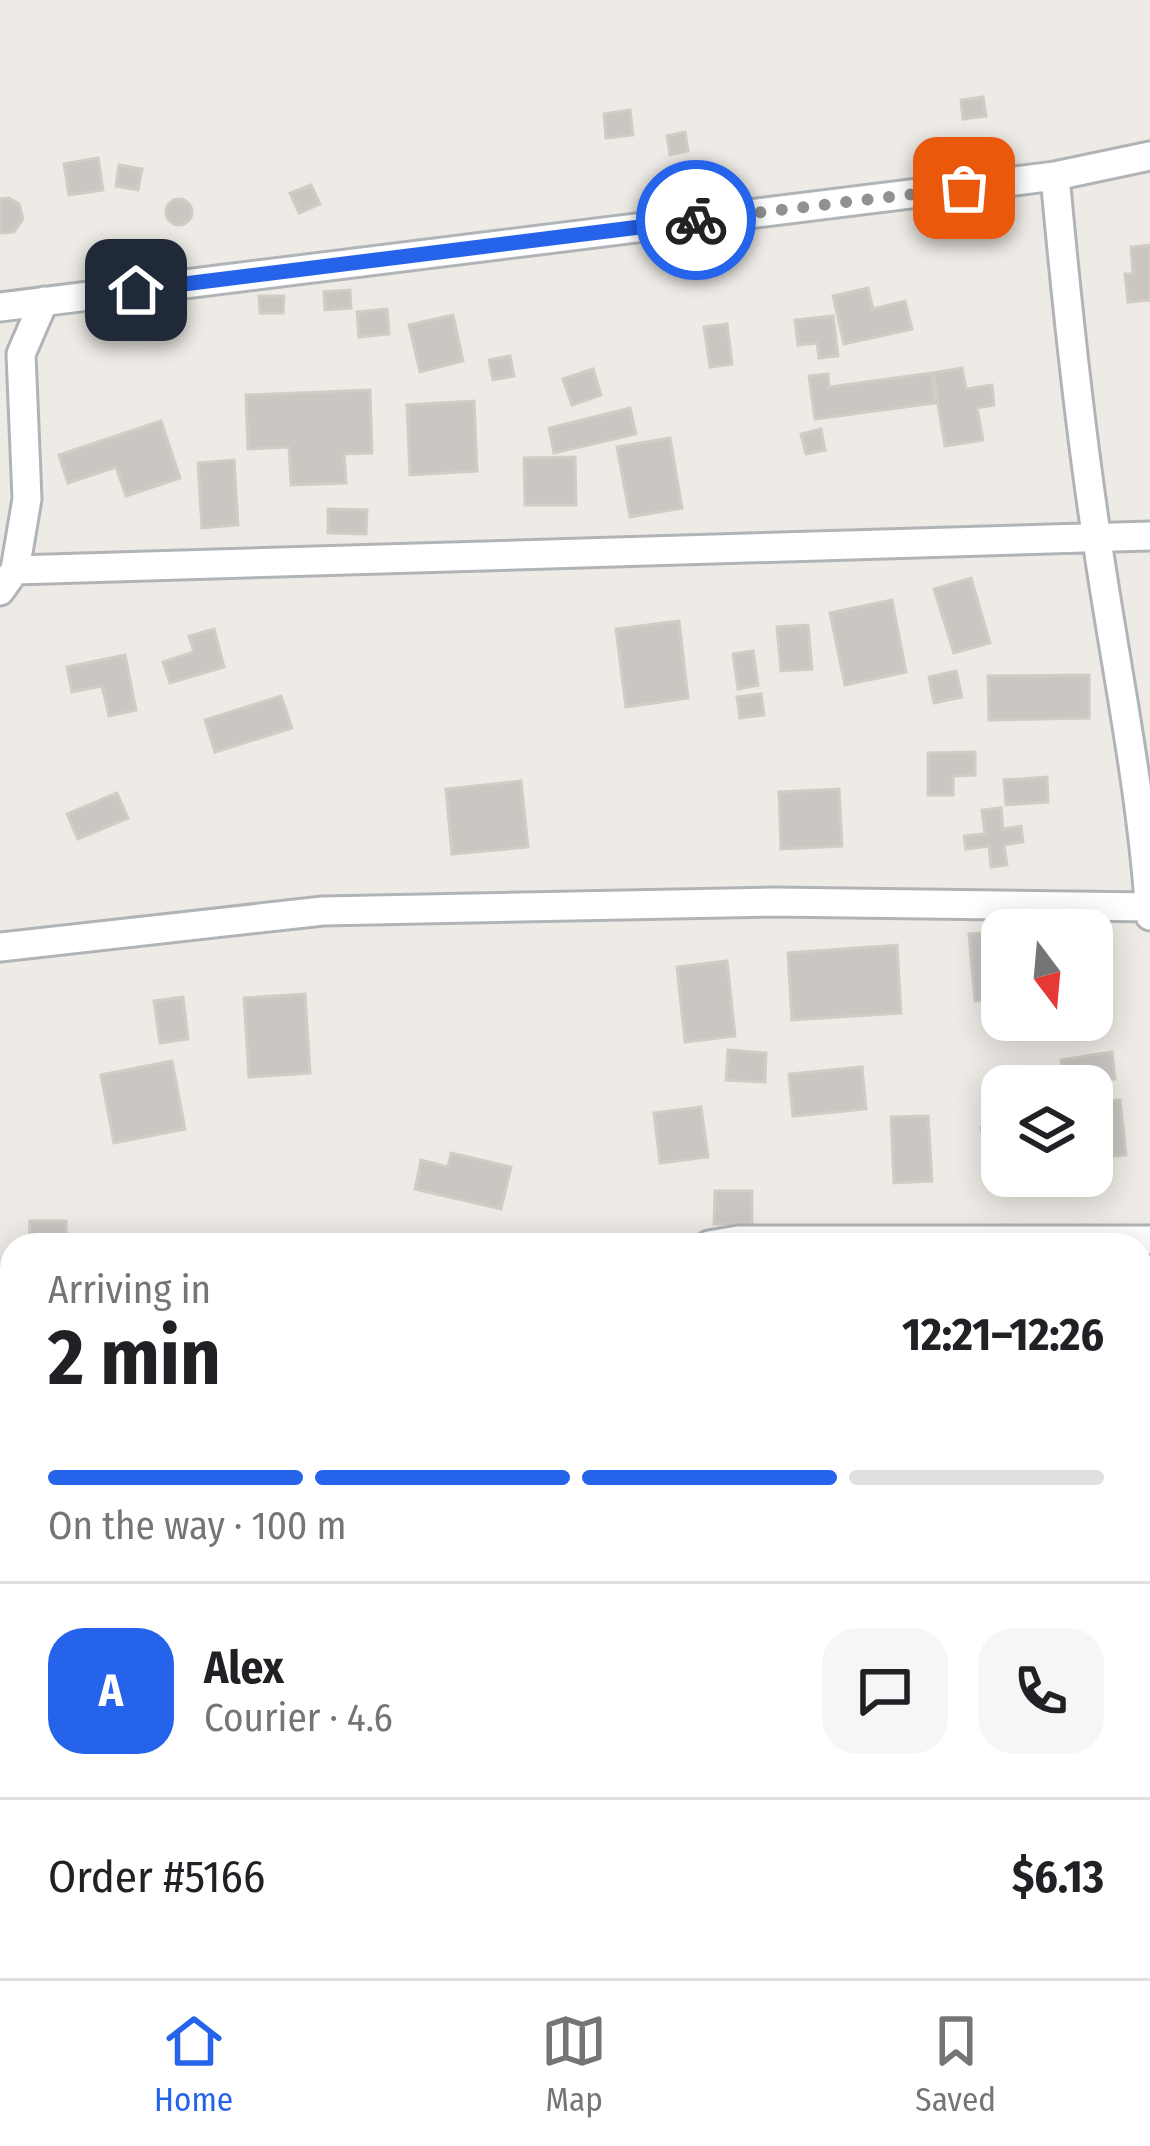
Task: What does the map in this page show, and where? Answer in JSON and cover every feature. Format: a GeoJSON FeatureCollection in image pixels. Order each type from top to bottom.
{"type":"FeatureCollection","features":[{"type":"Feature","properties":{"kind":"street"},"geometry":{"type":"LineString","coordinates":[[0,307],[1055,176],[1150,156]]}},
{"type":"Feature","properties":{"kind":"street"},"geometry":{"type":"LineString","coordinates":[[0,947],[323,910],[773,902],[1150,910],[1069,333],[1055,176]]}},
{"type":"Feature","properties":{"kind":"street"},"geometry":{"type":"LineString","coordinates":[[44,301],[21,354],[27,499],[8,580],[1150,536]]}},
{"type":"Feature","properties":{"kind":"building"},"geometry":{"type":"Polygon","coordinates":[[[983,97],[986,116],[963,119],[961,100],[983,97]]]}},
{"type":"Feature","properties":{"kind":"building"},"geometry":{"type":"Polygon","coordinates":[[[630,110],[633,135],[606,138],[604,114],[630,110]]]}},
{"type":"Feature","properties":{"kind":"building"},"geometry":{"type":"Polygon","coordinates":[[[685,132],[688,151],[670,155],[667,136],[685,132]]]}},
{"type":"Feature","properties":{"kind":"building"},"geometry":{"type":"Polygon","coordinates":[[[98,158],[103,190],[69,195],[64,164],[98,158]]]}},
{"type":"Feature","properties":{"kind":"building"},"geometry":{"type":"Polygon","coordinates":[[[119,165],[142,169],[138,190],[116,186],[119,165]]]}},
{"type":"Feature","properties":{"kind":"building"},"geometry":{"type":"Polygon","coordinates":[[[311,185],[320,204],[299,213],[290,193],[311,185]]]}},
{"type":"Feature","properties":{"kind":"building"},"geometry":{"type":"Polygon","coordinates":[[[0,199],[19,204],[23,219],[14,232],[1,233],[0,199]]]}},
{"type":"Feature","properties":{"kind":"building"},"geometry":{"type":"Polygon","coordinates":[[[179,199],[192,212],[179,225],[166,212],[179,199]]]}},
{"type":"Feature","properties":{"kind":"building"},"geometry":{"type":"Polygon","coordinates":[[[1150,245],[1150,300],[1128,302],[1125,274],[1133,274],[1131,247],[1150,245]]]}},
{"type":"Feature","properties":{"kind":"building"},"geometry":{"type":"Polygon","coordinates":[[[868,288],[873,309],[905,301],[912,329],[844,344],[833,296],[868,288]]]}},
{"type":"Feature","properties":{"kind":"building"},"geometry":{"type":"Polygon","coordinates":[[[350,290],[351,308],[325,310],[324,292],[350,290]]]}},
{"type":"Feature","properties":{"kind":"building"},"geometry":{"type":"Polygon","coordinates":[[[259,296],[284,296],[283,313],[260,313],[259,296]]]}},
{"type":"Feature","properties":{"kind":"building"},"geometry":{"type":"Polygon","coordinates":[[[387,309],[389,334],[359,337],[357,312],[387,309]]]}},
{"type":"Feature","properties":{"kind":"building"},"geometry":{"type":"Polygon","coordinates":[[[453,315],[463,361],[420,372],[409,325],[453,315]]]}},
{"type":"Feature","properties":{"kind":"building"},"geometry":{"type":"Polygon","coordinates":[[[833,316],[838,356],[819,358],[817,343],[798,345],[795,320],[833,316]]]}},
{"type":"Feature","properties":{"kind":"building"},"geometry":{"type":"Polygon","coordinates":[[[727,324],[732,364],[710,367],[704,327],[727,324]]]}},
{"type":"Feature","properties":{"kind":"building"},"geometry":{"type":"Polygon","coordinates":[[[510,356],[514,376],[493,380],[489,360],[510,356]]]}},
{"type":"Feature","properties":{"kind":"building"},"geometry":{"type":"Polygon","coordinates":[[[962,368],[966,389],[992,385],[994,405],[977,408],[983,440],[945,446],[933,373],[962,368]]]}},
{"type":"Feature","properties":{"kind":"building"},"geometry":{"type":"Polygon","coordinates":[[[593,369],[601,395],[572,405],[563,379],[593,369]]]}},
{"type":"Feature","properties":{"kind":"building"},"geometry":{"type":"Polygon","coordinates":[[[932,373],[935,403],[815,419],[809,376],[828,374],[829,387],[932,373]]]}},
{"type":"Feature","properties":{"kind":"building"},"geometry":{"type":"Polygon","coordinates":[[[370,390],[372,453],[344,454],[346,483],[291,485],[289,447],[248,449],[246,395],[370,390]]]}},
{"type":"Feature","properties":{"kind":"building"},"geometry":{"type":"Polygon","coordinates":[[[474,401],[477,471],[410,475],[407,405],[474,401]]]}},
{"type":"Feature","properties":{"kind":"building"},"geometry":{"type":"Polygon","coordinates":[[[630,408],[636,434],[554,453],[549,428],[630,408]]]}},
{"type":"Feature","properties":{"kind":"building"},"geometry":{"type":"Polygon","coordinates":[[[161,421],[180,478],[126,496],[116,467],[68,483],[59,455],[161,421]]]}},
{"type":"Feature","properties":{"kind":"building"},"geometry":{"type":"Polygon","coordinates":[[[821,429],[825,450],[806,454],[801,434],[821,429]]]}},
{"type":"Feature","properties":{"kind":"building"},"geometry":{"type":"Polygon","coordinates":[[[670,438],[682,508],[630,517],[617,447],[670,438]]]}},
{"type":"Feature","properties":{"kind":"building"},"geometry":{"type":"Polygon","coordinates":[[[575,457],[576,505],[525,505],[524,458],[575,457]]]}},
{"type":"Feature","properties":{"kind":"building"},"geometry":{"type":"Polygon","coordinates":[[[234,460],[238,525],[202,528],[198,463],[234,460]]]}},
{"type":"Feature","properties":{"kind":"building"},"geometry":{"type":"Polygon","coordinates":[[[328,509],[367,510],[366,534],[328,533],[328,509]]]}},
{"type":"Feature","properties":{"kind":"building"},"geometry":{"type":"Polygon","coordinates":[[[971,578],[990,643],[954,653],[934,589],[971,578]]]}},
{"type":"Feature","properties":{"kind":"building"},"geometry":{"type":"Polygon","coordinates":[[[892,600],[906,672],[845,685],[830,613],[892,600]]]}},
{"type":"Feature","properties":{"kind":"building"},"geometry":{"type":"Polygon","coordinates":[[[679,621],[688,698],[626,707],[616,629],[679,621]]]}},
{"type":"Feature","properties":{"kind":"building"},"geometry":{"type":"Polygon","coordinates":[[[808,625],[812,669],[781,671],[777,627],[808,625]]]}},
{"type":"Feature","properties":{"kind":"building"},"geometry":{"type":"Polygon","coordinates":[[[214,629],[224,667],[170,683],[163,662],[194,652],[189,636],[214,629]]]}},
{"type":"Feature","properties":{"kind":"building"},"geometry":{"type":"Polygon","coordinates":[[[753,651],[758,685],[738,689],[733,654],[753,651]]]}},
{"type":"Feature","properties":{"kind":"building"},"geometry":{"type":"Polygon","coordinates":[[[125,655],[136,710],[109,716],[102,686],[72,692],[67,667],[125,655]]]}},
{"type":"Feature","properties":{"kind":"building"},"geometry":{"type":"Polygon","coordinates":[[[956,671],[962,697],[934,703],[929,677],[956,671]]]}},
{"type":"Feature","properties":{"kind":"building"},"geometry":{"type":"Polygon","coordinates":[[[1089,675],[1089,718],[989,720],[988,676],[1089,675]]]}},
{"type":"Feature","properties":{"kind":"building"},"geometry":{"type":"Polygon","coordinates":[[[761,694],[764,715],[740,718],[737,697],[761,694]]]}},
{"type":"Feature","properties":{"kind":"building"},"geometry":{"type":"Polygon","coordinates":[[[281,696],[292,728],[215,752],[205,720],[281,696]]]}},
{"type":"Feature","properties":{"kind":"building"},"geometry":{"type":"Polygon","coordinates":[[[975,752],[975,775],[953,776],[953,795],[928,795],[928,753],[975,752]]]}},
{"type":"Feature","properties":{"kind":"building"},"geometry":{"type":"Polygon","coordinates":[[[1047,777],[1048,802],[1006,805],[1004,780],[1047,777]]]}},
{"type":"Feature","properties":{"kind":"building"},"geometry":{"type":"Polygon","coordinates":[[[521,781],[528,847],[452,854],[446,789],[521,781]]]}},
{"type":"Feature","properties":{"kind":"building"},"geometry":{"type":"Polygon","coordinates":[[[839,789],[842,846],[781,849],[779,792],[839,789]]]}},
{"type":"Feature","properties":{"kind":"building"},"geometry":{"type":"Polygon","coordinates":[[[117,793],[128,818],[78,839],[67,814],[117,793]]]}},
{"type":"Feature","properties":{"kind":"building"},"geometry":{"type":"Polygon","coordinates":[[[1001,808],[1003,829],[1021,826],[1023,842],[1004,845],[1007,865],[991,867],[989,846],[966,849],[964,836],[985,834],[982,810],[1001,808]]]}},
{"type":"Feature","properties":{"kind":"building"},"geometry":{"type":"Polygon","coordinates":[[[981,933],[981,1001],[975,1001],[969,934],[981,933]]]}},
{"type":"Feature","properties":{"kind":"building"},"geometry":{"type":"Polygon","coordinates":[[[897,945],[901,1013],[792,1020],[788,953],[897,945]]]}},
{"type":"Feature","properties":{"kind":"building"},"geometry":{"type":"Polygon","coordinates":[[[727,961],[735,1036],[685,1042],[677,967],[727,961]]]}},
{"type":"Feature","properties":{"kind":"building"},"geometry":{"type":"Polygon","coordinates":[[[305,994],[310,1073],[249,1077],[244,998],[305,994]]]}},
{"type":"Feature","properties":{"kind":"building"},"geometry":{"type":"Polygon","coordinates":[[[183,997],[188,1039],[160,1043],[154,1001],[183,997]]]}},
{"type":"Feature","properties":{"kind":"building"},"geometry":{"type":"Polygon","coordinates":[[[728,1050],[766,1053],[765,1082],[726,1080],[728,1050]]]}},
{"type":"Feature","properties":{"kind":"building"},"geometry":{"type":"Polygon","coordinates":[[[1112,1052],[1115,1079],[1113,1065],[1062,1065],[1061,1060],[1112,1052]]]}},
{"type":"Feature","properties":{"kind":"building"},"geometry":{"type":"Polygon","coordinates":[[[172,1061],[185,1129],[114,1143],[101,1075],[172,1061]]]}},
{"type":"Feature","properties":{"kind":"building"},"geometry":{"type":"Polygon","coordinates":[[[862,1067],[866,1109],[793,1116],[789,1074],[862,1067]]]}},
{"type":"Feature","properties":{"kind":"building"},"geometry":{"type":"Polygon","coordinates":[[[1120,1100],[1126,1155],[1113,1156],[1113,1101],[1120,1100]]]}},
{"type":"Feature","properties":{"kind":"building"},"geometry":{"type":"Polygon","coordinates":[[[701,1107],[708,1157],[660,1163],[654,1113],[701,1107]]]}},
{"type":"Feature","properties":{"kind":"building"},"geometry":{"type":"Polygon","coordinates":[[[928,1116],[932,1181],[894,1183],[891,1117],[928,1116]]]}},
{"type":"Feature","properties":{"kind":"building"},"geometry":{"type":"Polygon","coordinates":[[[451,1153],[511,1167],[501,1209],[415,1189],[421,1160],[448,1167],[451,1153]]]}},
{"type":"Feature","properties":{"kind":"building"},"geometry":{"type":"Polygon","coordinates":[[[715,1191],[752,1191],[752,1224],[714,1224],[715,1191]]]}},
{"type":"Feature","properties":{"kind":"building"},"geometry":{"type":"Polygon","coordinates":[[[30,1221],[66,1221],[66,1233],[30,1233],[30,1221]]]}},
{"type":"Feature","properties":{"kind":"way so far"},"geometry":{"type":"LineString","coordinates":[[696,220],[964,188]]}},
{"type":"Feature","properties":{"kind":"route"},"geometry":{"type":"LineString","coordinates":[[136,290],[696,220]]}}]}
